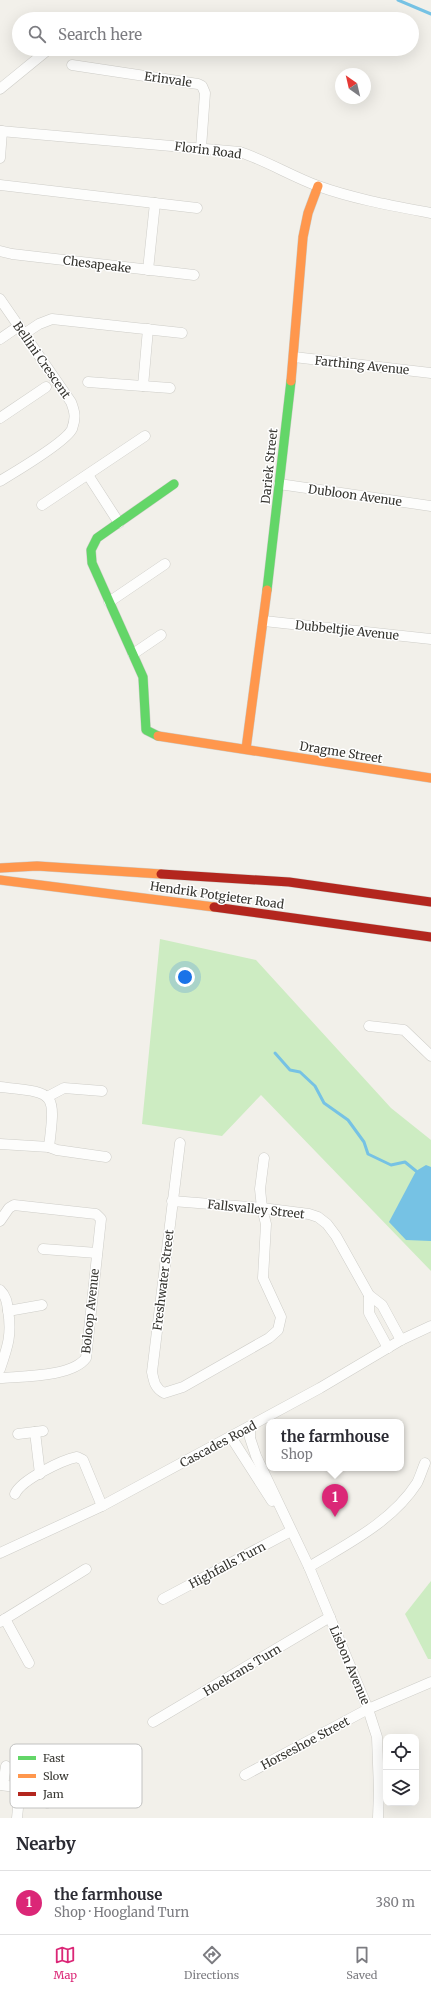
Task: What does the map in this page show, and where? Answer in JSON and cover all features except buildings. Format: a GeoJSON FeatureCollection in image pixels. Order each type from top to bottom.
{"type":"FeatureCollection","features":[{"type":"Feature","properties":{"kind":"street"},"geometry":{"type":"LineString","coordinates":[[0,89],[40,56]]}},
{"type":"Feature","properties":{"kind":"street","name":"Erinvale"},"geometry":{"type":"LineString","coordinates":[[72,65],[198,84],[202,86],[205,93],[201,148]]}},
{"type":"Feature","properties":{"kind":"street"},"geometry":{"type":"LineString","coordinates":[[0,158],[1,131]]}},
{"type":"Feature","properties":{"kind":"street","name":"Florin Road"},"geometry":{"type":"LineString","coordinates":[[1,131],[240,152],[318,186],[358,197],[431,213]]}},
{"type":"Feature","properties":{"kind":"street"},"geometry":{"type":"LineString","coordinates":[[0,185],[197,208]]}},
{"type":"Feature","properties":{"kind":"street","name":"Dariek Street"},"geometry":{"type":"LineString","coordinates":[[246,749],[264,621],[294,358],[303,237],[308,213],[318,186]]}},
{"type":"Feature","properties":{"kind":"street"},"geometry":{"type":"LineString","coordinates":[[148,270],[156,203]]}},
{"type":"Feature","properties":{"kind":"street","name":"Chesapeake"},"geometry":{"type":"LineString","coordinates":[[0,251],[12,254],[194,275]]}},
{"type":"Feature","properties":{"kind":"street","name":"Bellini Crescent"},"geometry":{"type":"LineString","coordinates":[[0,299],[71,402],[76,415],[72,430],[62,440],[0,482]]}},
{"type":"Feature","properties":{"kind":"street"},"geometry":{"type":"LineString","coordinates":[[0,338],[52,318],[182,333]]}},
{"type":"Feature","properties":{"kind":"street"},"geometry":{"type":"LineString","coordinates":[[143,386],[148,329]]}},
{"type":"Feature","properties":{"kind":"street","name":"Farthing Avenue"},"geometry":{"type":"LineString","coordinates":[[294,358],[431,373]]}},
{"type":"Feature","properties":{"kind":"street"},"geometry":{"type":"LineString","coordinates":[[88,382],[170,388]]}},
{"type":"Feature","properties":{"kind":"street"},"geometry":{"type":"LineString","coordinates":[[0,418],[46,387]]}},
{"type":"Feature","properties":{"kind":"street"},"geometry":{"type":"LineString","coordinates":[[42,505],[145,436]]}},
{"type":"Feature","properties":{"kind":"street"},"geometry":{"type":"LineString","coordinates":[[88,475],[120,523]]}},
{"type":"Feature","properties":{"kind":"street"},"geometry":{"type":"LineString","coordinates":[[161,635],[133,654],[92,563],[90,552],[92,545],[97,538],[174,484]]}},
{"type":"Feature","properties":{"kind":"street","name":"Dubloon Avenue"},"geometry":{"type":"LineString","coordinates":[[279,484],[431,506]]}},
{"type":"Feature","properties":{"kind":"street"},"geometry":{"type":"LineString","coordinates":[[109,602],[164,564]]}},
{"type":"Feature","properties":{"kind":"street","name":"Dubbeltjie Avenue"},"geometry":{"type":"LineString","coordinates":[[264,621],[431,639]]}},
{"type":"Feature","properties":{"kind":"street","name":"Dragme Street"},"geometry":{"type":"LineString","coordinates":[[133,654],[143,678],[145,725],[150,734],[431,778]]}},
{"type":"Feature","properties":{"kind":"street","name":"Hendrik Potgieter Road"},"geometry":{"type":"LineString","coordinates":[[0,868],[37,866],[289,882],[431,902]]}},
{"type":"Feature","properties":{"kind":"street","name":"Hendrik Potgieter Road"},"geometry":{"type":"LineString","coordinates":[[0,880],[122,894],[431,937]]}},
{"type":"Feature","properties":{"kind":"street"},"geometry":{"type":"LineString","coordinates":[[369,1026],[404,1030],[431,1056]]}},
{"type":"Feature","properties":{"kind":"street"},"geometry":{"type":"LineString","coordinates":[[0,1088],[38,1091],[47,1097],[52,1107],[49,1147]]}},
{"type":"Feature","properties":{"kind":"street"},"geometry":{"type":"LineString","coordinates":[[47,1097],[64,1088],[102,1090]]}},
{"type":"Feature","properties":{"kind":"street","name":"Freshwater Street"},"geometry":{"type":"LineString","coordinates":[[180,1143],[152,1372],[154,1383],[158,1390],[164,1393],[183,1387],[269,1338],[278,1330],[282,1317],[263,1278],[266,1224],[262,1208]]}},
{"type":"Feature","properties":{"kind":"street"},"geometry":{"type":"LineString","coordinates":[[0,1144],[49,1147],[57,1150],[106,1157]]}},
{"type":"Feature","properties":{"kind":"street"},"geometry":{"type":"LineString","coordinates":[[262,1208],[260,1189],[264,1158]]}},
{"type":"Feature","properties":{"kind":"street","name":"Fallsvalley Street"},"geometry":{"type":"LineString","coordinates":[[172,1201],[262,1208],[309,1214],[318,1217],[327,1224],[336,1236],[369,1295],[382,1305],[401,1340]]}},
{"type":"Feature","properties":{"kind":"street","name":"Boloop Avenue"},"geometry":{"type":"LineString","coordinates":[[0,1221],[9,1208],[14,1205],[96,1214],[100,1217],[101,1222],[88,1353],[82,1363],[63,1371],[0,1378]]}},
{"type":"Feature","properties":{"kind":"street"},"geometry":{"type":"LineString","coordinates":[[43,1249],[97,1253]]}},
{"type":"Feature","properties":{"kind":"street"},"geometry":{"type":"LineString","coordinates":[[0,1290],[6,1298],[11,1335],[0,1369]]}},
{"type":"Feature","properties":{"kind":"street","name":"Fallsvalley Street"},"geometry":{"type":"LineString","coordinates":[[369,1295],[369,1312],[388,1348]]}},
{"type":"Feature","properties":{"kind":"street"},"geometry":{"type":"LineString","coordinates":[[8,1311],[42,1305]]}},
{"type":"Feature","properties":{"kind":"street","name":"Cascades Road"},"geometry":{"type":"LineString","coordinates":[[0,1553],[102,1506],[250,1427],[401,1340],[431,1326]]}},
{"type":"Feature","properties":{"kind":"street","name":"Lisbon Avenue"},"geometry":{"type":"LineString","coordinates":[[250,1427],[250,1438],[256,1456],[278,1499],[286,1521],[309,1567],[368,1709],[377,1737],[380,1790],[378,1818]]}},
{"type":"Feature","properties":{"kind":"street"},"geometry":{"type":"LineString","coordinates":[[18,1434],[39,1432],[40,1474]]}},
{"type":"Feature","properties":{"kind":"street","name":"Lisbon Avenue"},"geometry":{"type":"LineString","coordinates":[[231,1437],[286,1521]]}},
{"type":"Feature","properties":{"kind":"street"},"geometry":{"type":"LineString","coordinates":[[15,1494],[19,1487],[40,1474],[72,1458],[80,1458],[83,1460],[102,1506]]}},
{"type":"Feature","properties":{"kind":"street"},"geometry":{"type":"LineString","coordinates":[[309,1567],[363,1535],[382,1521],[405,1499],[417,1483],[425,1463]]}},
{"type":"Feature","properties":{"kind":"street","name":"Highfalls Turn"},"geometry":{"type":"LineString","coordinates":[[163,1598],[291,1531]]}},
{"type":"Feature","properties":{"kind":"street"},"geometry":{"type":"LineString","coordinates":[[29,1663],[2,1621],[86,1569]]}},
{"type":"Feature","properties":{"kind":"street","name":"Hoekrans Turn"},"geometry":{"type":"LineString","coordinates":[[153,1722],[330,1617]]}},
{"type":"Feature","properties":{"kind":"street","name":"Horseshoe Street"},"geometry":{"type":"LineString","coordinates":[[245,1775],[368,1709],[431,1682]]}},
{"type":"Feature","properties":{"kind":"street"},"geometry":{"type":"LineString","coordinates":[[2,1785],[6,1766]]}},
{"type":"Feature","properties":{"kind":"street"},"geometry":{"type":"LineString","coordinates":[[17,1818],[18,1808]]}},
{"type":"Feature","properties":{"kind":"green space"},"geometry":{"type":"Polygon","coordinates":[[[160,939],[256,960],[391,1108],[431,1140],[431,1271],[261,1095],[222,1136],[142,1124],[160,939]]]}},
{"type":"Feature","properties":{"kind":"green space"},"geometry":{"type":"Polygon","coordinates":[[[431,1581],[431,1659],[428,1659],[405,1614],[431,1581]]]}},
{"type":"Feature","properties":{"kind":"water"},"geometry":{"type":"Polygon","coordinates":[[[426,1165],[431,1167],[431,1241],[406,1240],[389,1222],[416,1171],[426,1165]]]}},
{"type":"Feature","properties":{"kind":"waterway"},"geometry":{"type":"LineString","coordinates":[[398,0],[431,14]]}},
{"type":"Feature","properties":{"kind":"waterway"},"geometry":{"type":"LineString","coordinates":[[275,1053],[290,1070],[300,1072],[315,1086],[324,1103],[348,1120],[364,1142],[368,1154],[391,1165],[405,1162],[416,1171]]}},
{"type":"Feature","properties":{"kind":"traffic: fast"},"geometry":{"type":"LineString","coordinates":[[267,590],[291,381]]}},
{"type":"Feature","properties":{"kind":"traffic: fast"},"geometry":{"type":"LineString","coordinates":[[158,736],[146,730],[143,677],[92,563],[91,550],[97,538],[174,484]]}},
{"type":"Feature","properties":{"kind":"traffic: slow"},"geometry":{"type":"LineString","coordinates":[[291,381],[303,237],[308,213],[318,186]]}},
{"type":"Feature","properties":{"kind":"traffic: slow"},"geometry":{"type":"LineString","coordinates":[[246,749],[267,590]]}},
{"type":"Feature","properties":{"kind":"traffic: slow"},"geometry":{"type":"LineString","coordinates":[[158,736],[431,778]]}},
{"type":"Feature","properties":{"kind":"traffic: slow"},"geometry":{"type":"LineString","coordinates":[[0,868],[37,866],[161,874]]}},
{"type":"Feature","properties":{"kind":"traffic: slow"},"geometry":{"type":"LineString","coordinates":[[0,880],[214,907]]}},
{"type":"Feature","properties":{"kind":"traffic: jam"},"geometry":{"type":"LineString","coordinates":[[161,874],[289,882],[431,902]]}},
{"type":"Feature","properties":{"kind":"traffic: jam"},"geometry":{"type":"LineString","coordinates":[[214,907],[431,937]]}},
{"type":"Feature","properties":{"kind":"place","name":"the farmhouse"},"geometry":{"type":"Point","coordinates":[335,1517]}}]}
